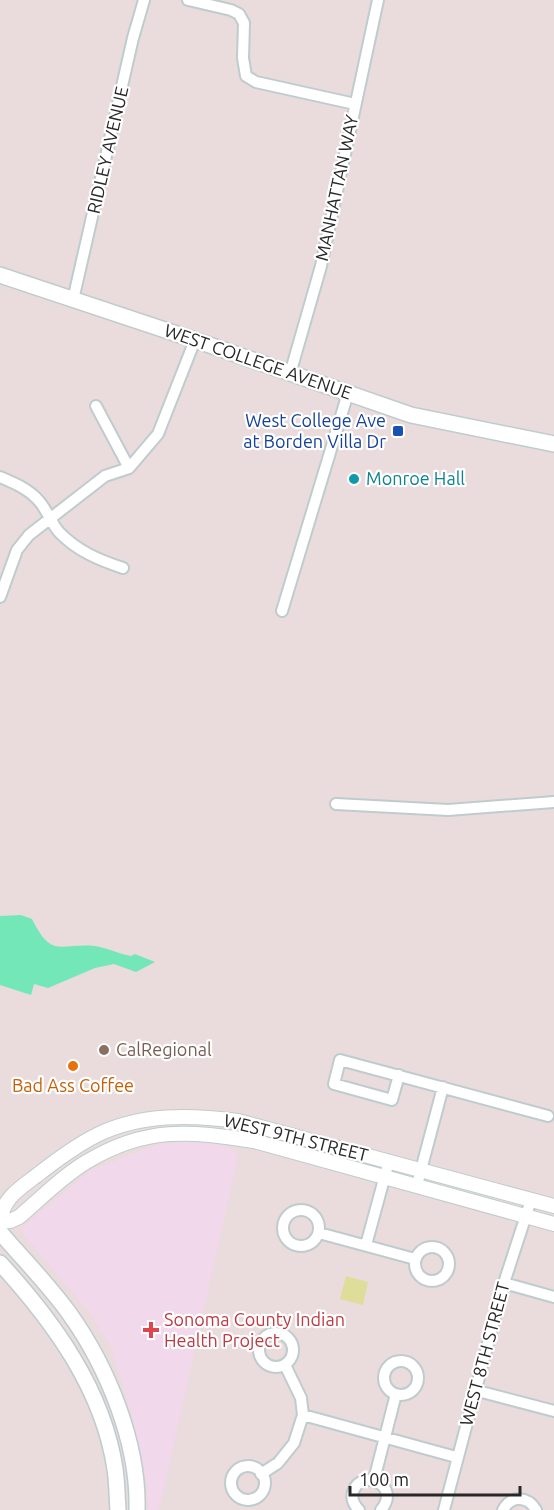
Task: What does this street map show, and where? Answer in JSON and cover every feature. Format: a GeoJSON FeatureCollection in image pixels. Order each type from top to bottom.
{"type":"FeatureCollection","features":[{"type":"Feature","properties":{"kind":"main road","name":"WEST COLLEGE AVENUE"},"geometry":{"type":"LineString","coordinates":[[0,275],[411,415],[553,440]]}},
{"type":"Feature","properties":{"kind":"main road"},"geometry":{"type":"LineString","coordinates":[[0,1232],[68,1312],[94,1352],[121,1413],[134,1470],[137,1510]]}},
{"type":"Feature","properties":{"kind":"main road"},"geometry":{"type":"LineString","coordinates":[[0,1263],[49,1321],[74,1359],[91,1391],[106,1431],[115,1469],[118,1510]]}},
{"type":"Feature","properties":{"kind":"street","name":"RIDLEY AVENUE"},"geometry":{"type":"LineString","coordinates":[[73,300],[133,38],[144,0]]}},
{"type":"Feature","properties":{"kind":"street"},"geometry":{"type":"LineString","coordinates":[[188,0],[239,14],[244,23],[243,58],[246,76],[256,82],[355,104]]}},
{"type":"Feature","properties":{"kind":"street","name":"MANHATTAN WAY"},"geometry":{"type":"LineString","coordinates":[[290,374],[321,266],[378,0]]}},
{"type":"Feature","properties":{"kind":"street"},"geometry":{"type":"LineString","coordinates":[[0,597],[17,550],[29,534],[105,476],[129,468],[158,434],[195,340]]}},
{"type":"Feature","properties":{"kind":"street"},"geometry":{"type":"LineString","coordinates":[[282,611],[348,393]]}},
{"type":"Feature","properties":{"kind":"street"},"geometry":{"type":"LineString","coordinates":[[96,406],[129,468]]}},
{"type":"Feature","properties":{"kind":"street"},"geometry":{"type":"LineString","coordinates":[[0,477],[23,487],[40,501],[58,531],[80,550],[101,561],[123,568]]}},
{"type":"Feature","properties":{"kind":"street"},"geometry":{"type":"LineString","coordinates":[[336,804],[448,810],[554,802]]}},
{"type":"Feature","properties":{"kind":"street"},"geometry":{"type":"LineString","coordinates":[[399,1076],[392,1100],[334,1084],[340,1060],[549,1116]]}},
{"type":"Feature","properties":{"kind":"street"},"geometry":{"type":"LineString","coordinates":[[417,1185],[443,1087]]}},
{"type":"Feature","properties":{"kind":"street","name":"WEST 9TH STREET"},"geometry":{"type":"LineString","coordinates":[[554,1206],[238,1121],[210,1117],[161,1117],[139,1121],[99,1134],[70,1151],[8,1200],[1,1212],[0,1222],[10,1221],[19,1216],[87,1161],[142,1137],[176,1132],[207,1133],[254,1141],[554,1224]]}},
{"type":"Feature","properties":{"kind":"street"},"geometry":{"type":"LineString","coordinates":[[366,1245],[389,1161]]}},
{"type":"Feature","properties":{"kind":"street","name":"WEST 8TH STREET"},"geometry":{"type":"LineString","coordinates":[[444,1510],[456,1457],[504,1283],[531,1200]]}},
{"type":"Feature","properties":{"kind":"street"},"geometry":{"type":"LineString","coordinates":[[319,1233],[415,1259]]}},
{"type":"Feature","properties":{"kind":"street"},"geometry":{"type":"LineString","coordinates":[[504,1283],[554,1296]]}},
{"type":"Feature","properties":{"kind":"street"},"geometry":{"type":"LineString","coordinates":[[261,1474],[278,1463],[294,1443],[303,1415],[302,1398],[285,1365]]}},
{"type":"Feature","properties":{"kind":"street"},"geometry":{"type":"LineString","coordinates":[[474,1390],[554,1411]]}},
{"type":"Feature","properties":{"kind":"street"},"geometry":{"type":"LineString","coordinates":[[374,1480],[396,1394]]}},
{"type":"Feature","properties":{"kind":"street"},"geometry":{"type":"LineString","coordinates":[[303,1415],[456,1457]]}},
{"type":"Feature","properties":{"kind":"street"},"geometry":{"type":"LineString","coordinates":[[359,1510],[353,1498],[355,1488],[363,1481],[374,1480],[384,1486],[387,1492],[386,1503],[381,1510]]}},
{"type":"Feature","properties":{"kind":"street"},"geometry":{"type":"LineString","coordinates":[[503,1510],[510,1501],[521,1498],[531,1503],[536,1510]]}},
{"type":"Feature","properties":{"kind":"shaded area"},"geometry":{"type":"Polygon","coordinates":[[[21,915],[32,919],[45,940],[51,944],[65,947],[95,946],[131,956],[135,954],[155,962],[136,972],[114,964],[95,968],[48,988],[34,984],[31,995],[0,985],[0,916],[21,915]]]}},
{"type":"Feature","properties":{"kind":"shaded area","name":"Sonoma County Indian Health Project"},"geometry":{"type":"Polygon","coordinates":[[[180,1141],[199,1141],[229,1147],[235,1150],[238,1157],[159,1510],[148,1510],[147,1486],[133,1419],[110,1345],[92,1316],[24,1235],[23,1229],[89,1171],[153,1146],[180,1141]]]}},
{"type":"Feature","properties":{"kind":"shaded area"},"geometry":{"type":"Polygon","coordinates":[[[346,1276],[368,1282],[363,1305],[340,1299],[346,1276]]]}},
{"type":"Feature","properties":{"kind":"place","name":"West College Ave at Borden Villa Dr"},"geometry":{"type":"Point","coordinates":[398,431]}},
{"type":"Feature","properties":{"kind":"place","name":"Monroe Hall"},"geometry":{"type":"Point","coordinates":[354,479]}},
{"type":"Feature","properties":{"kind":"place","name":"CalRegional"},"geometry":{"type":"Point","coordinates":[104,1050]}},
{"type":"Feature","properties":{"kind":"place","name":"Bad Ass Coffee"},"geometry":{"type":"Point","coordinates":[73,1066]}},
{"type":"Feature","properties":{"kind":"place","name":"Sonoma County Indian Health Project"},"geometry":{"type":"Point","coordinates":[151,1330]}}]}
